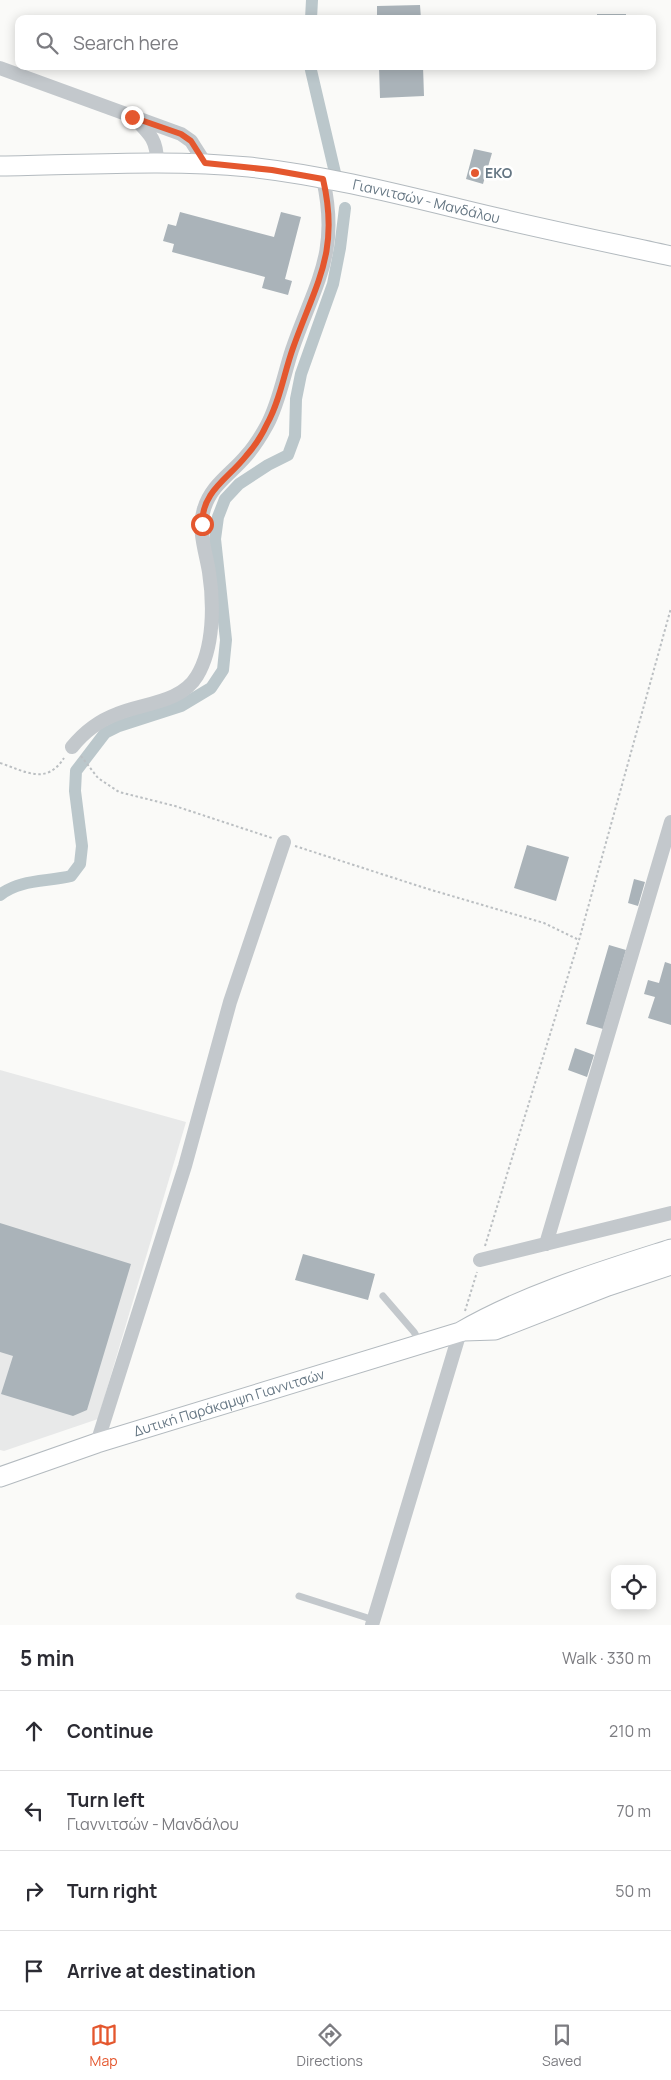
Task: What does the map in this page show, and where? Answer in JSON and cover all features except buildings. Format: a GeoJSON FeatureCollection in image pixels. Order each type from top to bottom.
{"type":"FeatureCollection","features":[{"type":"Feature","properties":{"kind":"main road","name":"Γιαννιτσών - Μανδάλου"},"geometry":{"type":"LineString","coordinates":[[0,166],[157,162],[205,163],[272,170],[386,192],[552,231],[671,256]]}},
{"type":"Feature","properties":{"kind":"main road","name":"Δυτική Παράκαμψη Γιαννιτσών"},"geometry":{"type":"LineString","coordinates":[[0,1476],[97,1442],[460,1332],[494,1312],[671,1249]]}},
{"type":"Feature","properties":{"kind":"main road","name":"Δυτική Παράκαμψη Γιαννιτσών"},"geometry":{"type":"LineString","coordinates":[[460,1332],[495,1330],[608,1286],[671,1266]]}},
{"type":"Feature","properties":{"kind":"street"},"geometry":{"type":"LineString","coordinates":[[0,68],[181,134],[191,141],[205,163]]}},
{"type":"Feature","properties":{"kind":"street"},"geometry":{"type":"LineString","coordinates":[[132,117],[155,141],[157,162]]}},
{"type":"Feature","properties":{"kind":"street"},"geometry":{"type":"LineString","coordinates":[[72,746],[85,732],[100,722],[118,713],[161,701],[185,689],[197,677],[202,667],[208,643],[211,608],[209,574],[203,532],[203,510],[215,487],[246,456],[271,415],[292,348],[318,287],[325,262],[330,217],[323,179]]}},
{"type":"Feature","properties":{"kind":"street"},"geometry":{"type":"LineString","coordinates":[[546,1244],[671,822]]}},
{"type":"Feature","properties":{"kind":"street"},"geometry":{"type":"LineString","coordinates":[[97,1442],[185,1166],[230,1002],[284,842]]}},
{"type":"Feature","properties":{"kind":"street"},"geometry":{"type":"LineString","coordinates":[[480,1260],[671,1213]]}},
{"type":"Feature","properties":{"kind":"street"},"geometry":{"type":"LineString","coordinates":[[373,1622],[460,1332]]}},
{"type":"Feature","properties":{"kind":"lane"},"geometry":{"type":"LineString","coordinates":[[383,1296],[414,1332],[421,1344]]}},
{"type":"Feature","properties":{"kind":"lane"},"geometry":{"type":"LineString","coordinates":[[299,1596],[373,1622]]}},
{"type":"Feature","properties":{"kind":"path"},"geometry":{"type":"LineString","coordinates":[[460,1332],[480,1260],[579,940],[671,608]]}},
{"type":"Feature","properties":{"kind":"path"},"geometry":{"type":"LineString","coordinates":[[0,763],[30,773],[45,774],[58,766],[72,746],[98,778],[119,792],[175,806],[428,890],[544,923],[579,940]]}},
{"type":"Feature","properties":{"kind":"shaded area"},"geometry":{"type":"Polygon","coordinates":[[[0,1070],[186,1122],[98,1419],[4,1451],[0,1450],[0,1070]]]}},
{"type":"Feature","properties":{"kind":"waterway"},"geometry":{"type":"LineString","coordinates":[[311,15],[312,0]]}},
{"type":"Feature","properties":{"kind":"waterway"},"geometry":{"type":"LineString","coordinates":[[311,70],[336,177]]}},
{"type":"Feature","properties":{"kind":"waterway"},"geometry":{"type":"LineString","coordinates":[[0,895],[16,886],[71,876],[80,864],[82,846],[75,791],[76,771],[105,733],[119,726],[181,706],[211,688],[223,670],[226,640],[215,539],[218,517],[225,499],[239,484],[268,465],[288,455],[295,436],[296,399],[301,374],[333,284],[345,208]]}},
{"type":"Feature","properties":{"kind":"place","name":"EKO"},"geometry":{"type":"Point","coordinates":[475,173]}},
{"type":"Feature","properties":{"kind":"route"},"geometry":{"type":"LineString","coordinates":[[132,117],[181,134],[191,141],[205,163],[250,167],[323,179],[328,200],[330,217],[329,238],[325,262],[318,287],[292,348],[271,415],[246,456],[215,487],[203,510],[202,524]]}}]}
